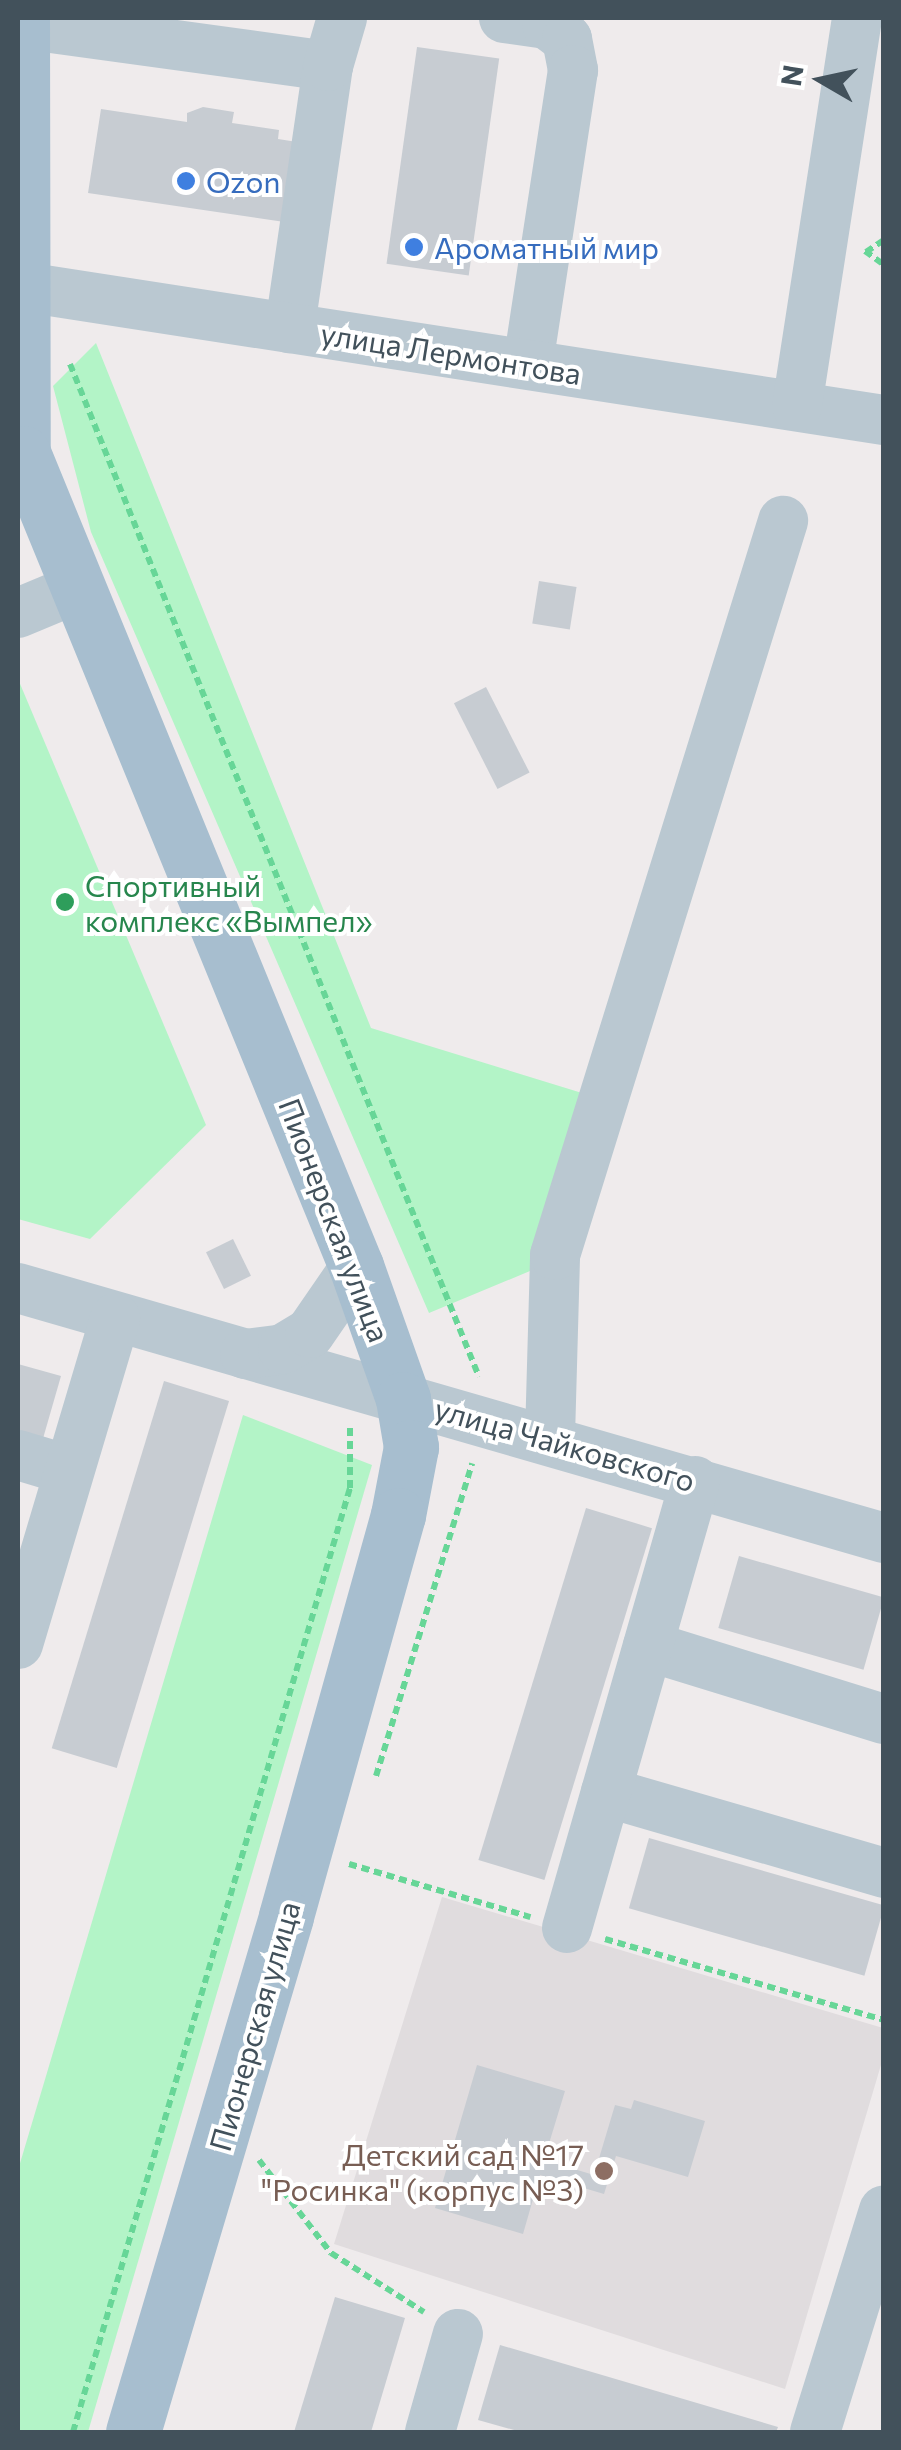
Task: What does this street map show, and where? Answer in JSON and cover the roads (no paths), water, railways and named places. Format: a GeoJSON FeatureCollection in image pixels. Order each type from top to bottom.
{"type":"FeatureCollection","features":[{"type":"Feature","properties":{"kind":"main road","name":"Пионерская улица"},"geometry":{"type":"LineString","coordinates":[[21,45],[18,286],[23,453],[356,1266],[403,1398],[411,1448],[398,1515],[133,2432]]}},
{"type":"Feature","properties":{"kind":"street"},"geometry":{"type":"LineString","coordinates":[[290,328],[328,66],[342,18]]}},
{"type":"Feature","properties":{"kind":"street"},"geometry":{"type":"LineString","coordinates":[[504,18],[546,24],[567,39],[573,70],[528,364]]}},
{"type":"Feature","properties":{"kind":"street"},"geometry":{"type":"LineString","coordinates":[[797,406],[857,18]]}},
{"type":"Feature","properties":{"kind":"street"},"geometry":{"type":"LineString","coordinates":[[21,45],[271,38],[328,66]]}},
{"type":"Feature","properties":{"kind":"street","name":"улица Лермонтова"},"geometry":{"type":"LineString","coordinates":[[18,286],[884,420]]}},
{"type":"Feature","properties":{"kind":"street"},"geometry":{"type":"LineString","coordinates":[[550,1437],[555,1255],[782,522]]}},
{"type":"Feature","properties":{"kind":"street"},"geometry":{"type":"LineString","coordinates":[[18,613],[78,588]]}},
{"type":"Feature","properties":{"kind":"street","name":"улица Чайковского"},"geometry":{"type":"LineString","coordinates":[[245,1354],[283,1349],[310,1333],[356,1266]]}},
{"type":"Feature","properties":{"kind":"street","name":"улица Чайковского"},"geometry":{"type":"LineString","coordinates":[[18,1288],[550,1437],[884,1538]]}},
{"type":"Feature","properties":{"kind":"street"},"geometry":{"type":"LineString","coordinates":[[21,1622],[115,1318]]}},
{"type":"Feature","properties":{"kind":"street"},"geometry":{"type":"LineString","coordinates":[[18,1455],[68,1470]]}},
{"type":"Feature","properties":{"kind":"street"},"geometry":{"type":"LineString","coordinates":[[566,1928],[696,1481]]}},
{"type":"Feature","properties":{"kind":"street"},"geometry":{"type":"LineString","coordinates":[[648,1646],[884,1719]]}},
{"type":"Feature","properties":{"kind":"street"},"geometry":{"type":"LineString","coordinates":[[606,1792],[884,1874]]}},
{"type":"Feature","properties":{"kind":"street"},"geometry":{"type":"LineString","coordinates":[[815,2432],[884,2210]]}},
{"type":"Feature","properties":{"kind":"street"},"geometry":{"type":"LineString","coordinates":[[430,2432],[458,2334]]}},
{"type":"Feature","properties":{"kind":"place","name":"Ozon"},"geometry":{"type":"Point","coordinates":[186,181]}},
{"type":"Feature","properties":{"kind":"place","name":"Ароматный мир"},"geometry":{"type":"Point","coordinates":[414,247]}},
{"type":"Feature","properties":{"kind":"place","name":"Спортивный комплекс «Вымпел»"},"geometry":{"type":"Point","coordinates":[65,902]}},
{"type":"Feature","properties":{"kind":"place","name":"Детский сад №17 \"Росинка\" (корпус №3)"},"geometry":{"type":"Point","coordinates":[604,2171]}}]}
